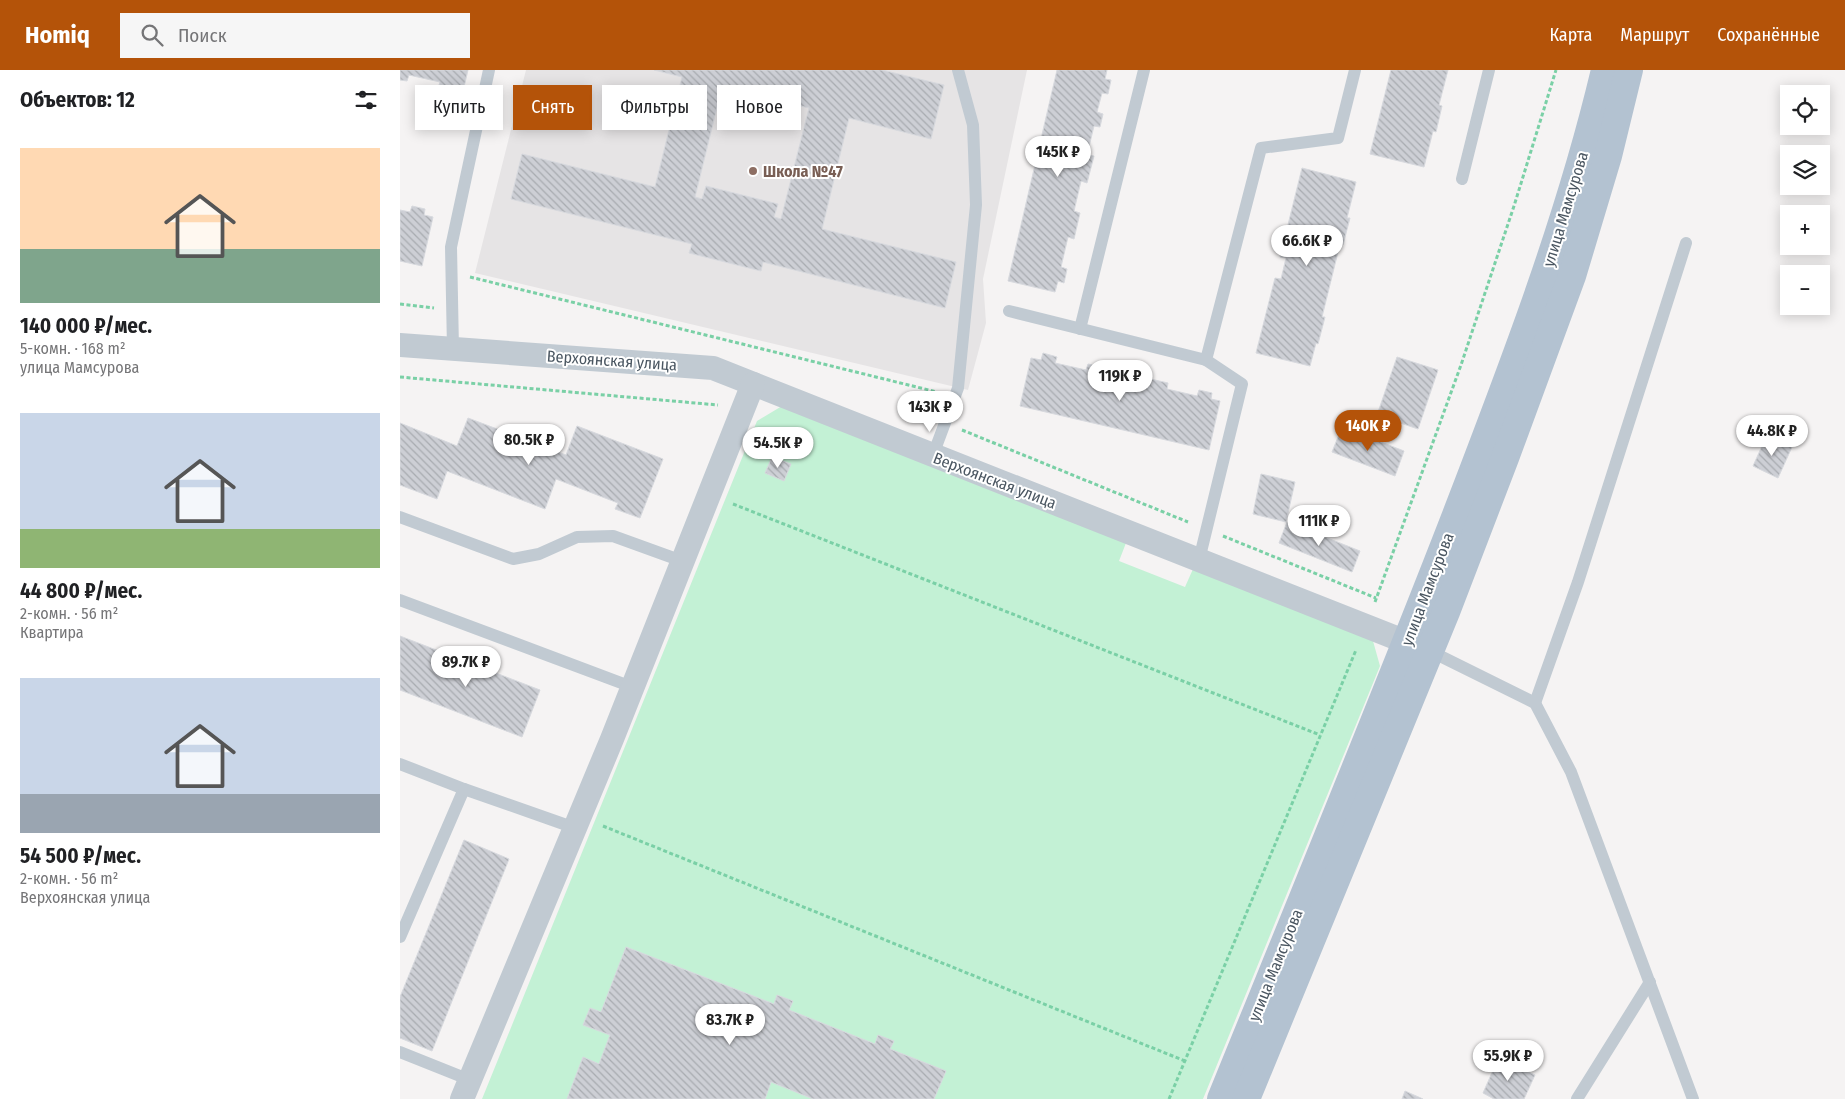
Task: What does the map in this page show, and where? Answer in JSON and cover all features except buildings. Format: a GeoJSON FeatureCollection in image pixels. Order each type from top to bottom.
{"type":"FeatureCollection","features":[{"type":"Feature","properties":{"kind":"main road","name":"улица Мамсурова"},"geometry":{"type":"LineString","coordinates":[[1246,1099],[1418,646],[1542,280],[1594,116],[1605,70]]}},
{"type":"Feature","properties":{"kind":"main road","name":"улица Мамсурова"},"geometry":{"type":"LineString","coordinates":[[1221,1099],[1418,646],[1505,458],[1572,276],[1608,156],[1629,70]]}},
{"type":"Feature","properties":{"kind":"street","name":"Верхоянская улица"},"geometry":{"type":"LineString","coordinates":[[400,345],[713,368],[1418,646]]}},
{"type":"Feature","properties":{"kind":"street"},"geometry":{"type":"LineString","coordinates":[[466,1090],[632,687],[753,384]]}},
{"type":"Feature","properties":{"kind":"lane"},"geometry":{"type":"LineString","coordinates":[[453,349],[451,247],[489,70]]}},
{"type":"Feature","properties":{"kind":"lane"},"geometry":{"type":"LineString","coordinates":[[933,455],[958,388],[976,205],[973,125],[958,70]]}},
{"type":"Feature","properties":{"kind":"lane"},"geometry":{"type":"LineString","coordinates":[[1080,329],[1144,70]]}},
{"type":"Feature","properties":{"kind":"lane"},"geometry":{"type":"LineString","coordinates":[[1206,360],[1261,148],[1338,138],[1355,70]]}},
{"type":"Feature","properties":{"kind":"lane"},"geometry":{"type":"LineString","coordinates":[[1462,179],[1489,70]]}},
{"type":"Feature","properties":{"kind":"lane"},"geometry":{"type":"LineString","coordinates":[[1535,703],[1578,582],[1686,243]]}},
{"type":"Feature","properties":{"kind":"lane"},"geometry":{"type":"LineString","coordinates":[[1009,311],[1206,360],[1242,384],[1199,560]]}},
{"type":"Feature","properties":{"kind":"lane"},"geometry":{"type":"LineString","coordinates":[[400,517],[513,559],[539,554],[577,537],[613,536],[682,561]]}},
{"type":"Feature","properties":{"kind":"lane"},"geometry":{"type":"LineString","coordinates":[[400,600],[632,687]]}},
{"type":"Feature","properties":{"kind":"lane"},"geometry":{"type":"LineString","coordinates":[[1418,646],[1535,703],[1571,772],[1693,1099]]}},
{"type":"Feature","properties":{"kind":"lane"},"geometry":{"type":"LineString","coordinates":[[400,764],[464,789],[577,822]]}},
{"type":"Feature","properties":{"kind":"lane"},"geometry":{"type":"LineString","coordinates":[[400,937],[405,916],[464,789]]}},
{"type":"Feature","properties":{"kind":"lane"},"geometry":{"type":"LineString","coordinates":[[1576,1099],[1650,982]]}},
{"type":"Feature","properties":{"kind":"lane"},"geometry":{"type":"LineString","coordinates":[[400,1052],[466,1090]]}},
{"type":"Feature","properties":{"kind":"path"},"geometry":{"type":"LineString","coordinates":[[1169,1099],[1366,626],[1461,365],[1514,206],[1556,70]]}},
{"type":"Feature","properties":{"kind":"path"},"geometry":{"type":"LineString","coordinates":[[451,272],[955,397]]}},
{"type":"Feature","properties":{"kind":"path"},"geometry":{"type":"LineString","coordinates":[[400,304],[452,309]]}},
{"type":"Feature","properties":{"kind":"path"},"geometry":{"type":"LineString","coordinates":[[400,377],[744,407]]}},
{"type":"Feature","properties":{"kind":"path"},"geometry":{"type":"LineString","coordinates":[[945,423],[1376,598]]}},
{"type":"Feature","properties":{"kind":"path"},"geometry":{"type":"LineString","coordinates":[[709,495],[1320,735]]}},
{"type":"Feature","properties":{"kind":"path"},"geometry":{"type":"LineString","coordinates":[[1346,648],[1355,652]]}},
{"type":"Feature","properties":{"kind":"path"},"geometry":{"type":"LineString","coordinates":[[577,822],[1185,1061]]}},
{"type":"Feature","properties":{"kind":"shaded area","name":"Школа №47"},"geometry":{"type":"Polygon","coordinates":[[[526,70],[1027,70],[983,279],[986,323],[968,390],[475,273],[513,122],[513,130],[592,130],[592,85],[522,85],[526,70]]]}},
{"type":"Feature","properties":{"kind":"green space"},"geometry":{"type":"Polygon","coordinates":[[[782,406],[1126,543],[1119,561],[1185,587],[1193,569],[1373,641],[1380,666],[1203,1099],[482,1099],[757,421],[782,406]]]}},
{"type":"Feature","properties":{"kind":"place","name":"Школа №47"},"geometry":{"type":"Point","coordinates":[753,171]}}]}
